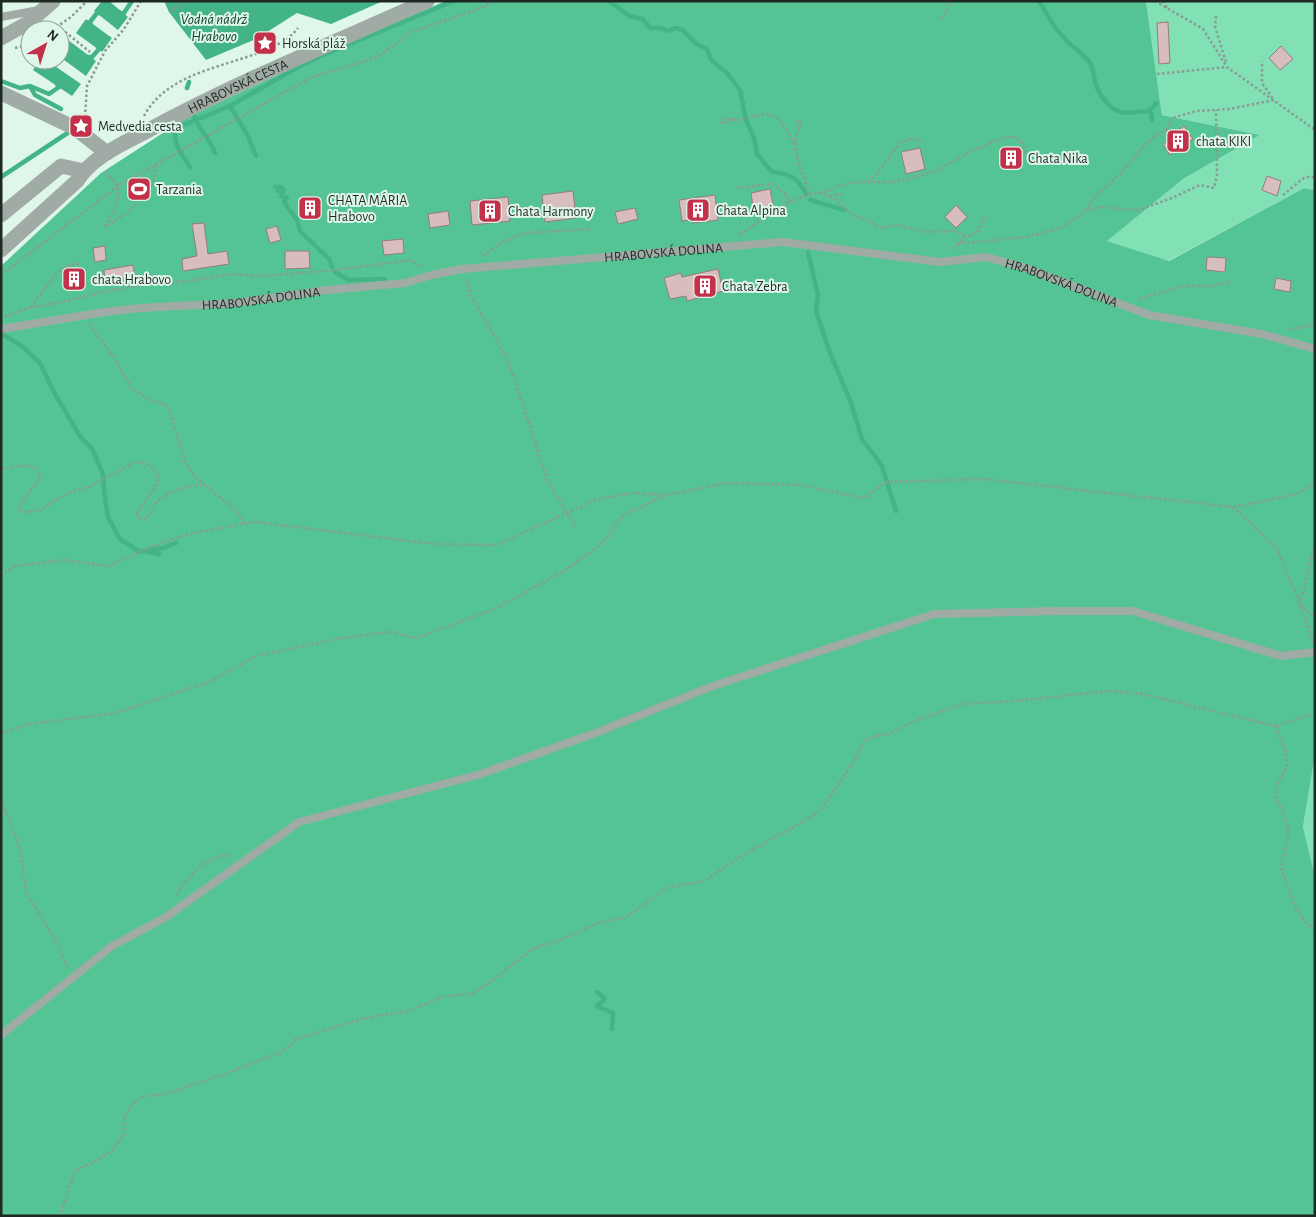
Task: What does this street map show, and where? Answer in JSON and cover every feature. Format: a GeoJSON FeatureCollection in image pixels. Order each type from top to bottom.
{"type":"FeatureCollection","features":[{"type":"Feature","properties":{"kind":"street","name":"HRABOVSKÁ CESTA"},"geometry":{"type":"LineString","coordinates":[[1,250],[77,182],[84,171],[102,157],[137,136],[190,108],[427,1]]}},
{"type":"Feature","properties":{"kind":"street"},"geometry":{"type":"LineString","coordinates":[[1,38],[28,23],[48,5]]}},
{"type":"Feature","properties":{"kind":"street"},"geometry":{"type":"LineString","coordinates":[[1,93],[73,127],[102,157]]}},
{"type":"Feature","properties":{"kind":"street"},"geometry":{"type":"LineString","coordinates":[[1,214],[61,166],[84,171]]}},
{"type":"Feature","properties":{"kind":"lane"},"geometry":{"type":"LineString","coordinates":[[1,17],[48,5]]}},
{"type":"Feature","properties":{"kind":"lane","name":"HRABOVSKÁ DOLINA"},"geometry":{"type":"LineString","coordinates":[[1,329],[83,314],[270,299],[328,290],[405,283],[432,275],[464,269],[783,242],[940,262],[986,257],[1029,269],[1149,315],[1262,334],[1315,350]]}},
{"type":"Feature","properties":{"kind":"lane"},"geometry":{"type":"LineString","coordinates":[[1,1036],[112,946],[166,917],[299,822],[481,774],[598,732],[713,686],[934,614],[1133,611],[1281,656],[1315,652]]}},
{"type":"Feature","properties":{"kind":"path"},"geometry":{"type":"LineString","coordinates":[[67,20],[87,1]]}},
{"type":"Feature","properties":{"kind":"path"},"geometry":{"type":"LineString","coordinates":[[73,127],[87,86],[105,51],[124,29],[140,1]]}},
{"type":"Feature","properties":{"kind":"path"},"geometry":{"type":"LineString","coordinates":[[1,276],[118,186],[310,78],[378,58],[411,32],[479,9],[494,1]]}},
{"type":"Feature","properties":{"kind":"path"},"geometry":{"type":"LineString","coordinates":[[940,19],[952,1]]}},
{"type":"Feature","properties":{"kind":"path"},"geometry":{"type":"LineString","coordinates":[[1155,1],[1203,29],[1227,67],[1315,130]]}},
{"type":"Feature","properties":{"kind":"path"},"geometry":{"type":"LineString","coordinates":[[1163,1],[1167,9]]}},
{"type":"Feature","properties":{"kind":"path"},"geometry":{"type":"LineString","coordinates":[[169,12],[183,3]]}},
{"type":"Feature","properties":{"kind":"path"},"geometry":{"type":"LineString","coordinates":[[1216,16],[1215,27],[1227,67]]}},
{"type":"Feature","properties":{"kind":"path"},"geometry":{"type":"LineString","coordinates":[[137,136],[144,114],[161,95],[175,84],[208,70],[251,57],[286,40],[298,28]]}},
{"type":"Feature","properties":{"kind":"path"},"geometry":{"type":"LineString","coordinates":[[70,36],[90,52]]}},
{"type":"Feature","properties":{"kind":"path"},"geometry":{"type":"LineString","coordinates":[[97,58],[99,63]]}},
{"type":"Feature","properties":{"kind":"path"},"geometry":{"type":"LineString","coordinates":[[1262,61],[1262,83],[1274,100]]}},
{"type":"Feature","properties":{"kind":"path"},"geometry":{"type":"LineString","coordinates":[[1157,74],[1227,67]]}},
{"type":"Feature","properties":{"kind":"path"},"geometry":{"type":"LineString","coordinates":[[957,244],[1027,237],[1060,228],[1080,216],[1098,194],[1124,170],[1141,149],[1156,135],[1166,130],[1172,118],[1197,111],[1216,110],[1274,100]]}},
{"type":"Feature","properties":{"kind":"path"},"geometry":{"type":"LineString","coordinates":[[1086,210],[1101,207],[1138,210],[1172,198],[1200,185],[1214,188],[1217,175],[1216,110]]}},
{"type":"Feature","properties":{"kind":"path"},"geometry":{"type":"LineString","coordinates":[[731,119],[772,114],[777,118],[795,144]]}},
{"type":"Feature","properties":{"kind":"path"},"geometry":{"type":"LineString","coordinates":[[799,128],[795,144],[810,196]]}},
{"type":"Feature","properties":{"kind":"path"},"geometry":{"type":"LineString","coordinates":[[717,247],[788,203],[841,185],[856,182],[895,182],[936,171],[973,150],[1006,136],[1014,137],[1021,141],[1027,156]]}},
{"type":"Feature","properties":{"kind":"path"},"geometry":{"type":"LineString","coordinates":[[867,183],[880,170],[897,147],[907,139],[916,138],[921,140]]}},
{"type":"Feature","properties":{"kind":"path"},"geometry":{"type":"LineString","coordinates":[[102,157],[118,186],[118,201],[106,227],[128,212],[152,188],[156,165]]}},
{"type":"Feature","properties":{"kind":"path"},"geometry":{"type":"LineString","coordinates":[[1283,195],[1305,177],[1315,176]]}},
{"type":"Feature","properties":{"kind":"path"},"geometry":{"type":"LineString","coordinates":[[737,188],[772,184],[788,195],[788,203]]}},
{"type":"Feature","properties":{"kind":"path"},"geometry":{"type":"LineString","coordinates":[[816,193],[830,196],[842,194]]}},
{"type":"Feature","properties":{"kind":"path"},"geometry":{"type":"LineString","coordinates":[[830,196],[846,207],[852,215],[881,228],[897,224],[926,232],[952,230],[957,231],[965,238]]}},
{"type":"Feature","properties":{"kind":"path"},"geometry":{"type":"LineString","coordinates":[[940,262],[957,244],[977,233],[985,216]]}},
{"type":"Feature","properties":{"kind":"path"},"geometry":{"type":"LineString","coordinates":[[575,527],[566,514],[548,478],[525,407],[505,355],[471,295],[464,269],[499,244],[524,232],[591,229]]}},
{"type":"Feature","properties":{"kind":"path"},"geometry":{"type":"LineString","coordinates":[[1,317],[30,308],[108,291],[234,274],[260,276],[327,271],[411,260],[432,275]]}},
{"type":"Feature","properties":{"kind":"path"},"geometry":{"type":"LineString","coordinates":[[30,308],[56,274],[68,265],[80,264]]}},
{"type":"Feature","properties":{"kind":"path"},"geometry":{"type":"LineString","coordinates":[[1121,305],[1183,286],[1214,286],[1229,282]]}},
{"type":"Feature","properties":{"kind":"path"},"geometry":{"type":"LineString","coordinates":[[83,314],[114,357],[131,388],[150,400],[168,406],[185,461],[194,476],[234,509],[245,524]]}},
{"type":"Feature","properties":{"kind":"path"},"geometry":{"type":"LineString","coordinates":[[1,469],[33,466],[40,473],[40,478],[18,506],[20,510],[25,512],[40,510],[63,495],[90,486],[141,462],[147,463],[154,469],[159,478],[156,486],[140,508],[137,515],[138,518],[144,520],[148,518],[155,504],[162,497],[190,486],[204,485]]}},
{"type":"Feature","properties":{"kind":"path"},"geometry":{"type":"LineString","coordinates":[[1,576],[15,566],[64,560],[108,566],[151,547],[188,534],[256,522],[434,544],[497,545],[597,499],[635,493],[667,494],[727,483],[801,485],[864,498],[886,482],[983,479],[1233,507],[1297,494],[1315,483]]}},
{"type":"Feature","properties":{"kind":"path"},"geometry":{"type":"LineString","coordinates":[[1,733],[30,724],[115,713],[209,682],[256,656],[342,638],[389,632],[418,638],[497,608],[564,571],[604,543],[622,516],[667,494]]}},
{"type":"Feature","properties":{"kind":"path"},"geometry":{"type":"LineString","coordinates":[[1233,507],[1277,549],[1315,646]]}},
{"type":"Feature","properties":{"kind":"path"},"geometry":{"type":"LineString","coordinates":[[1300,604],[1315,543]]}},
{"type":"Feature","properties":{"kind":"path"},"geometry":{"type":"LineString","coordinates":[[1300,604],[1315,617]]}},
{"type":"Feature","properties":{"kind":"path"},"geometry":{"type":"LineString","coordinates":[[58,1216],[62,1210],[75,1171],[114,1149],[124,1134],[124,1118],[130,1108],[141,1097],[165,1094],[219,1076],[282,1052],[296,1039],[365,1018],[408,1011],[444,996],[472,994],[532,949],[558,941],[601,922],[626,918],[667,888],[707,880],[730,863],[819,812],[855,760],[864,741],[875,736],[889,734],[916,720],[962,704],[1002,702],[1110,691],[1142,694],[1275,726],[1315,713]]}},
{"type":"Feature","properties":{"kind":"path"},"geometry":{"type":"LineString","coordinates":[[1275,726],[1285,749],[1286,765],[1277,786],[1276,799],[1284,815],[1289,832],[1281,868],[1294,904],[1305,922],[1315,929]]}},
{"type":"Feature","properties":{"kind":"path"},"geometry":{"type":"LineString","coordinates":[[1,799],[21,852],[26,892],[53,936],[72,978]]}},
{"type":"Feature","properties":{"kind":"path"},"geometry":{"type":"LineString","coordinates":[[166,917],[183,883],[200,866],[225,854],[250,858]]}},
{"type":"Feature","properties":{"kind":"shaded area"},"geometry":{"type":"Polygon","coordinates":[[[446,1],[1146,1],[1162,115],[1260,135],[1183,179],[1107,241],[1169,261],[1304,188],[1315,190],[1315,755],[1303,827],[1315,876],[1315,1216],[1,1216],[1,266],[101,173],[186,118],[356,38],[446,1]]]}},
{"type":"Feature","properties":{"kind":"shaded area"},"geometry":{"type":"Polygon","coordinates":[[[1146,1],[1315,1],[1315,190],[1304,188],[1168,261],[1106,241],[1183,179],[1260,135],[1162,115],[1146,1]]]}},
{"type":"Feature","properties":{"kind":"shaded area"},"geometry":{"type":"Polygon","coordinates":[[[1315,755],[1315,876],[1303,827],[1315,755]]]}},
{"type":"Feature","properties":{"kind":"water"},"geometry":{"type":"Polygon","coordinates":[[[102,1],[109,1],[128,17],[118,30],[94,11],[102,1]]]}},
{"type":"Feature","properties":{"kind":"water","name":"Vodná nádrž Hrabovo"},"geometry":{"type":"Polygon","coordinates":[[[164,1],[383,1],[331,24],[297,13],[256,39],[206,60],[169,12],[164,1]]]}},
{"type":"Feature","properties":{"kind":"water"},"geometry":{"type":"Polygon","coordinates":[[[86,19],[112,38],[102,52],[76,33],[86,19]]]}},
{"type":"Feature","properties":{"kind":"water"},"geometry":{"type":"Polygon","coordinates":[[[70,42],[96,61],[86,76],[70,64],[70,42]]]}},
{"type":"Feature","properties":{"kind":"water"},"geometry":{"type":"Polygon","coordinates":[[[33,70],[61,70],[81,84],[72,96],[33,70]]]}},
{"type":"Feature","properties":{"kind":"building"},"geometry":{"type":"Polygon","coordinates":[[[1168,22],[1170,63],[1159,64],[1157,23],[1168,22]]]}},
{"type":"Feature","properties":{"kind":"building"},"geometry":{"type":"Polygon","coordinates":[[[1281,46],[1293,59],[1280,70],[1269,58],[1281,46]]]}},
{"type":"Feature","properties":{"kind":"building","name":"chata KIKI"},"geometry":{"type":"Polygon","coordinates":[[[1184,126],[1193,139],[1170,155],[1163,144],[1170,139],[1168,137],[1184,126]]]}},
{"type":"Feature","properties":{"kind":"building","name":"Chata Nika"},"geometry":{"type":"Polygon","coordinates":[[[1015,147],[1020,165],[1006,169],[1002,150],[1015,147]]]}},
{"type":"Feature","properties":{"kind":"building"},"geometry":{"type":"Polygon","coordinates":[[[920,148],[925,169],[906,174],[901,152],[920,148]]]}},
{"type":"Feature","properties":{"kind":"building"},"geometry":{"type":"Polygon","coordinates":[[[1267,176],[1281,181],[1277,196],[1262,190],[1267,176]]]}},
{"type":"Feature","properties":{"kind":"building"},"geometry":{"type":"Polygon","coordinates":[[[770,189],[773,204],[770,205],[771,209],[754,212],[751,193],[770,189]]]}},
{"type":"Feature","properties":{"kind":"building"},"geometry":{"type":"Polygon","coordinates":[[[573,191],[576,218],[545,222],[542,195],[573,191]]]}},
{"type":"Feature","properties":{"kind":"building","name":"Chata Alpina"},"geometry":{"type":"Polygon","coordinates":[[[715,195],[718,220],[693,223],[690,220],[682,221],[679,200],[715,195]]]}},
{"type":"Feature","properties":{"kind":"building","name":"Chata Harmony"},"geometry":{"type":"Polygon","coordinates":[[[508,197],[510,221],[472,225],[470,201],[508,197]]]}},
{"type":"Feature","properties":{"kind":"building","name":"CHATA MÁRIA Hrabovo"},"geometry":{"type":"Polygon","coordinates":[[[313,200],[318,210],[308,215],[303,205],[313,200]]]}},
{"type":"Feature","properties":{"kind":"building"},"geometry":{"type":"Polygon","coordinates":[[[956,205],[967,217],[956,228],[945,217],[956,205]]]}},
{"type":"Feature","properties":{"kind":"building"},"geometry":{"type":"Polygon","coordinates":[[[635,208],[638,219],[618,224],[615,212],[635,208]]]}},
{"type":"Feature","properties":{"kind":"building"},"geometry":{"type":"Polygon","coordinates":[[[448,211],[450,225],[430,228],[428,214],[448,211]]]}},
{"type":"Feature","properties":{"kind":"building"},"geometry":{"type":"Polygon","coordinates":[[[204,223],[208,254],[227,251],[229,264],[183,271],[182,259],[197,256],[192,224],[204,223]]]}},
{"type":"Feature","properties":{"kind":"building"},"geometry":{"type":"Polygon","coordinates":[[[277,226],[281,240],[270,243],[266,229],[277,226]]]}},
{"type":"Feature","properties":{"kind":"building"},"geometry":{"type":"Polygon","coordinates":[[[403,239],[404,253],[384,255],[382,241],[403,239]]]}},
{"type":"Feature","properties":{"kind":"building"},"geometry":{"type":"Polygon","coordinates":[[[105,246],[106,260],[95,262],[93,248],[105,246]]]}},
{"type":"Feature","properties":{"kind":"building"},"geometry":{"type":"Polygon","coordinates":[[[285,251],[309,251],[310,268],[285,269],[285,251]]]}},
{"type":"Feature","properties":{"kind":"building"},"geometry":{"type":"Polygon","coordinates":[[[1207,257],[1226,258],[1225,272],[1206,270],[1207,257]]]}},
{"type":"Feature","properties":{"kind":"building"},"geometry":{"type":"Polygon","coordinates":[[[133,265],[135,276],[105,282],[104,270],[133,265]]]}},
{"type":"Feature","properties":{"kind":"building","name":"Chata Zebra"},"geometry":{"type":"Polygon","coordinates":[[[718,269],[723,291],[687,301],[686,296],[670,299],[664,278],[681,273],[682,277],[718,269]]]}},
{"type":"Feature","properties":{"kind":"building"},"geometry":{"type":"Polygon","coordinates":[[[1276,278],[1291,281],[1290,292],[1274,289],[1276,278]]]}},
{"type":"Feature","properties":{"kind":"waterway"},"geometry":{"type":"LineString","coordinates":[[120,13],[124,13],[132,1]]}},
{"type":"Feature","properties":{"kind":"waterway"},"geometry":{"type":"LineString","coordinates":[[190,167],[175,139],[176,128],[230,106],[321,56],[454,1]]}},
{"type":"Feature","properties":{"kind":"waterway"},"geometry":{"type":"LineString","coordinates":[[609,1],[629,16],[643,19],[650,28],[661,28],[669,31],[675,28],[683,30],[695,43],[707,49],[711,60],[727,73],[740,90],[746,120],[754,138],[757,154],[772,172],[788,175],[796,180],[806,194]]}},
{"type":"Feature","properties":{"kind":"waterway"},"geometry":{"type":"LineString","coordinates":[[1039,1],[1056,29],[1069,43]]}},
{"type":"Feature","properties":{"kind":"waterway"},"geometry":{"type":"LineString","coordinates":[[91,26],[90,22],[97,13],[102,13]]}},
{"type":"Feature","properties":{"kind":"waterway"},"geometry":{"type":"LineString","coordinates":[[1068,42],[1090,63],[1098,89],[1106,102],[1113,108],[1125,113],[1143,112],[1150,109],[1156,103]]}},
{"type":"Feature","properties":{"kind":"waterway"},"geometry":{"type":"LineString","coordinates":[[87,57],[92,57],[99,49],[97,45]]}},
{"type":"Feature","properties":{"kind":"waterway"},"geometry":{"type":"LineString","coordinates":[[1,81],[20,88],[30,86]]}},
{"type":"Feature","properties":{"kind":"waterway"},"geometry":{"type":"LineString","coordinates":[[187,88],[189,82]]}},
{"type":"Feature","properties":{"kind":"waterway"},"geometry":{"type":"LineString","coordinates":[[57,84],[59,87],[49,94],[30,86],[35,95],[61,109]]}},
{"type":"Feature","properties":{"kind":"waterway"},"geometry":{"type":"LineString","coordinates":[[230,106],[248,136],[256,156]]}},
{"type":"Feature","properties":{"kind":"waterway"},"geometry":{"type":"LineString","coordinates":[[1149,111],[1152,115],[1152,120]]}},
{"type":"Feature","properties":{"kind":"waterway"},"geometry":{"type":"LineString","coordinates":[[194,116],[215,153]]}},
{"type":"Feature","properties":{"kind":"waterway"},"geometry":{"type":"LineString","coordinates":[[1,177],[69,132]]}},
{"type":"Feature","properties":{"kind":"waterway"},"geometry":{"type":"LineString","coordinates":[[275,187],[281,187],[278,191],[284,190],[281,196],[287,197],[284,202],[297,220],[300,231],[330,260],[332,267]]}},
{"type":"Feature","properties":{"kind":"waterway"},"geometry":{"type":"LineString","coordinates":[[810,200],[844,210]]}},
{"type":"Feature","properties":{"kind":"waterway"},"geometry":{"type":"LineString","coordinates":[[808,252],[818,295],[816,311],[830,353],[850,400],[862,439],[882,466],[896,511]]}},
{"type":"Feature","properties":{"kind":"waterway"},"geometry":{"type":"LineString","coordinates":[[335,272],[349,280],[385,279]]}},
{"type":"Feature","properties":{"kind":"waterway"},"geometry":{"type":"LineString","coordinates":[[1,336],[4,335],[23,347],[40,363],[55,394],[80,436],[92,449],[103,474],[108,517],[120,539],[140,552],[163,548],[176,543]]}},
{"type":"Feature","properties":{"kind":"waterway"},"geometry":{"type":"LineString","coordinates":[[148,552],[159,554]]}},
{"type":"Feature","properties":{"kind":"waterway"},"geometry":{"type":"LineString","coordinates":[[597,992],[605,999],[597,1006],[613,1013],[612,1029]]}},
{"type":"Feature","properties":{"kind":"place","name":"Horská pláž"},"geometry":{"type":"Point","coordinates":[265,43]}},
{"type":"Feature","properties":{"kind":"place","name":"Medvedia cesta"},"geometry":{"type":"Point","coordinates":[81,126]}},
{"type":"Feature","properties":{"kind":"place","name":"chata KIKI"},"geometry":{"type":"Point","coordinates":[1178,141]}},
{"type":"Feature","properties":{"kind":"place","name":"Chata Nika"},"geometry":{"type":"Point","coordinates":[1011,158]}},
{"type":"Feature","properties":{"kind":"place","name":"Tarzania"},"geometry":{"type":"Point","coordinates":[139,189]}},
{"type":"Feature","properties":{"kind":"place","name":"CHATA MÁRIA Hrabovo"},"geometry":{"type":"Point","coordinates":[310,208]}},
{"type":"Feature","properties":{"kind":"place","name":"Chata Alpina"},"geometry":{"type":"Point","coordinates":[698,210]}},
{"type":"Feature","properties":{"kind":"place","name":"Chata Harmony"},"geometry":{"type":"Point","coordinates":[490,211]}},
{"type":"Feature","properties":{"kind":"place","name":"chata Hrabovo"},"geometry":{"type":"Point","coordinates":[74,279]}},
{"type":"Feature","properties":{"kind":"place","name":"Chata Zebra"},"geometry":{"type":"Point","coordinates":[705,286]}}]}
